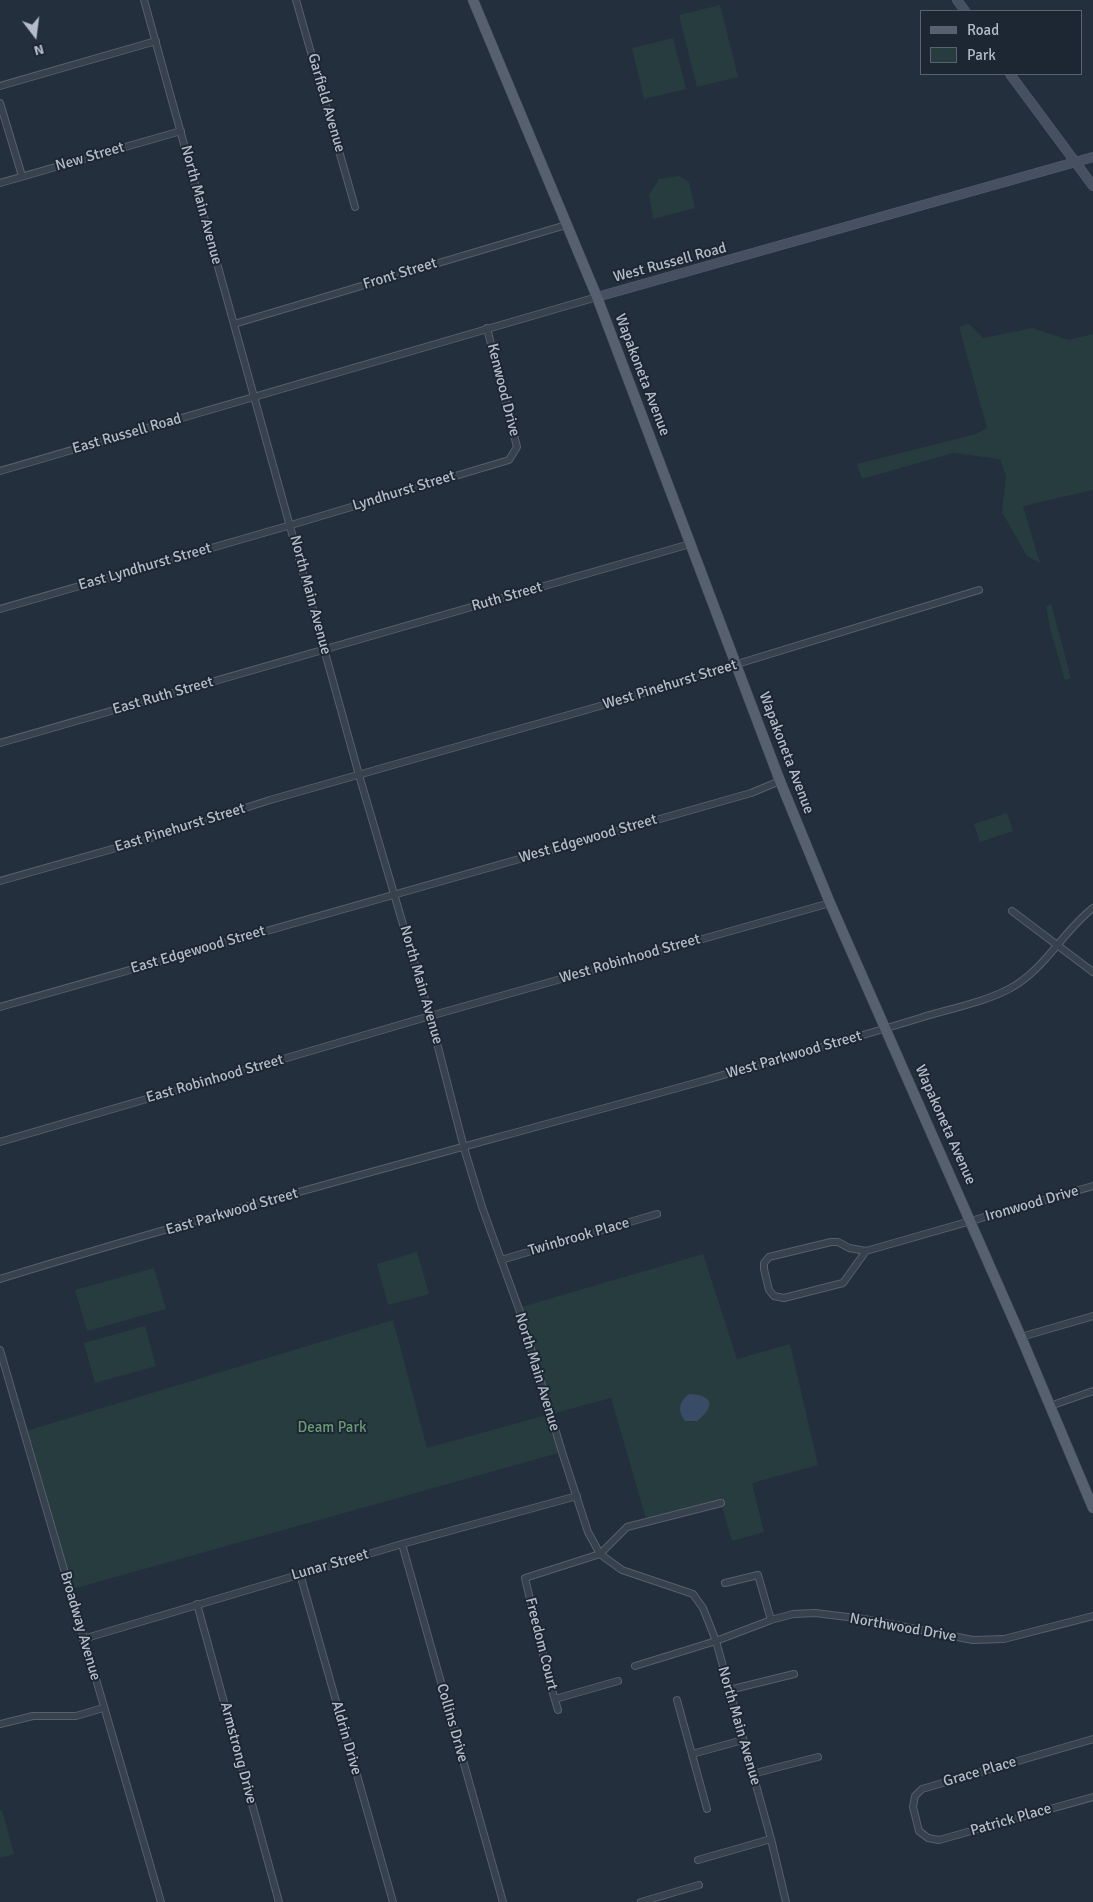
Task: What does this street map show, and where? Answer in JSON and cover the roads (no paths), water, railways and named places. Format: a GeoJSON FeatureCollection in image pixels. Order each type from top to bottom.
{"type":"FeatureCollection","features":[{"type":"Feature","properties":{"kind":"main road","name":"Wapakoneta Avenue"},"geometry":{"type":"LineString","coordinates":[[473,0],[597,297],[735,665],[830,903],[971,1221],[1093,1508]]}},
{"type":"Feature","properties":{"kind":"main road"},"geometry":{"type":"LineString","coordinates":[[1011,75],[1074,163],[1093,186]]}},
{"type":"Feature","properties":{"kind":"main road","name":"West Russell Road"},"geometry":{"type":"LineString","coordinates":[[597,297],[1093,157]]}},
{"type":"Feature","properties":{"kind":"street","name":"North Main Avenue"},"geometry":{"type":"LineString","coordinates":[[144,0],[359,775],[430,1016],[464,1148],[520,1312],[588,1532],[600,1554],[622,1570],[693,1594],[703,1608],[716,1642],[771,1839],[786,1902]]}},
{"type":"Feature","properties":{"kind":"street","name":"Garfield Avenue"},"geometry":{"type":"LineString","coordinates":[[296,0],[355,207]]}},
{"type":"Feature","properties":{"kind":"street"},"geometry":{"type":"LineString","coordinates":[[0,86],[156,41]]}},
{"type":"Feature","properties":{"kind":"street"},"geometry":{"type":"LineString","coordinates":[[0,103],[22,176]]}},
{"type":"Feature","properties":{"kind":"street","name":"New Street"},"geometry":{"type":"LineString","coordinates":[[0,182],[181,131]]}},
{"type":"Feature","properties":{"kind":"street","name":"Front Street"},"geometry":{"type":"LineString","coordinates":[[234,324],[566,225]]}},
{"type":"Feature","properties":{"kind":"street","name":"West Russell Road"},"geometry":{"type":"LineString","coordinates":[[254,398],[597,297]]}},
{"type":"Feature","properties":{"kind":"street","name":"Kenwood Drive"},"geometry":{"type":"LineString","coordinates":[[487,328],[517,447],[514,452]]}},
{"type":"Feature","properties":{"kind":"street","name":"East Russell Road"},"geometry":{"type":"LineString","coordinates":[[0,471],[254,398]]}},
{"type":"Feature","properties":{"kind":"street","name":"Lyndhurst Street"},"geometry":{"type":"LineString","coordinates":[[291,525],[509,460],[514,452]]}},
{"type":"Feature","properties":{"kind":"street","name":"East Lyndhurst Street"},"geometry":{"type":"LineString","coordinates":[[0,609],[291,525]]}},
{"type":"Feature","properties":{"kind":"street","name":"Ruth Street"},"geometry":{"type":"LineString","coordinates":[[325,650],[690,544]]}},
{"type":"Feature","properties":{"kind":"street","name":"West Pinehurst Street"},"geometry":{"type":"LineString","coordinates":[[359,775],[600,706],[979,590]]}},
{"type":"Feature","properties":{"kind":"street","name":"East Ruth Street"},"geometry":{"type":"LineString","coordinates":[[0,743],[325,650]]}},
{"type":"Feature","properties":{"kind":"street","name":"East Pinehurst Street"},"geometry":{"type":"LineString","coordinates":[[0,881],[158,836],[270,800],[359,775]]}},
{"type":"Feature","properties":{"kind":"street","name":"West Edgewood Street"},"geometry":{"type":"LineString","coordinates":[[395,894],[751,793],[780,781]]}},
{"type":"Feature","properties":{"kind":"street","name":"East Edgewood Street"},"geometry":{"type":"LineString","coordinates":[[0,1006],[395,894]]}},
{"type":"Feature","properties":{"kind":"street","name":"West Robinhood Street"},"geometry":{"type":"LineString","coordinates":[[430,1016],[830,903]]}},
{"type":"Feature","properties":{"kind":"street","name":"West Parkwood Street"},"geometry":{"type":"LineString","coordinates":[[464,1148],[885,1029],[979,1000],[1010,988],[1039,967],[1080,918],[1093,908]]}},
{"type":"Feature","properties":{"kind":"street"},"geometry":{"type":"LineString","coordinates":[[1012,911],[1093,972]]}},
{"type":"Feature","properties":{"kind":"street","name":"East Robinhood Street"},"geometry":{"type":"LineString","coordinates":[[0,1142],[430,1016]]}},
{"type":"Feature","properties":{"kind":"street","name":"East Parkwood Street"},"geometry":{"type":"LineString","coordinates":[[0,1279],[332,1183],[464,1148]]}},
{"type":"Feature","properties":{"kind":"street","name":"Ironwood Drive"},"geometry":{"type":"LineString","coordinates":[[866,1251],[1093,1186]]}},
{"type":"Feature","properties":{"kind":"street","name":"Twinbrook Place"},"geometry":{"type":"LineString","coordinates":[[501,1260],[657,1214]]}},
{"type":"Feature","properties":{"kind":"street"},"geometry":{"type":"LineString","coordinates":[[831,1242],[838,1242],[849,1248],[866,1251],[842,1283],[784,1298],[774,1296],[769,1290],[764,1262],[769,1257],[831,1242]]}},
{"type":"Feature","properties":{"kind":"street"},"geometry":{"type":"LineString","coordinates":[[512,1314],[520,1312]]}},
{"type":"Feature","properties":{"kind":"street"},"geometry":{"type":"LineString","coordinates":[[1021,1337],[1093,1316]]}},
{"type":"Feature","properties":{"kind":"street","name":"Broadway Avenue"},"geometry":{"type":"LineString","coordinates":[[0,1350],[161,1902]]}},
{"type":"Feature","properties":{"kind":"street"},"geometry":{"type":"LineString","coordinates":[[1050,1406],[1093,1391]]}},
{"type":"Feature","properties":{"kind":"street","name":"Lunar Street"},"geometry":{"type":"LineString","coordinates":[[83,1639],[402,1544],[577,1496]]}},
{"type":"Feature","properties":{"kind":"street"},"geometry":{"type":"LineString","coordinates":[[600,1554],[628,1527],[721,1503]]}},
{"type":"Feature","properties":{"kind":"street","name":"Collins Drive"},"geometry":{"type":"LineString","coordinates":[[402,1544],[503,1902]]}},
{"type":"Feature","properties":{"kind":"street","name":"Freedom Court"},"geometry":{"type":"LineString","coordinates":[[558,1710],[524,1578],[600,1554]]}},
{"type":"Feature","properties":{"kind":"street","name":"Aldrin Drive"},"geometry":{"type":"LineString","coordinates":[[300,1574],[393,1902]]}},
{"type":"Feature","properties":{"kind":"street"},"geometry":{"type":"LineString","coordinates":[[725,1583],[758,1575],[771,1620]]}},
{"type":"Feature","properties":{"kind":"street","name":"Armstrong Drive"},"geometry":{"type":"LineString","coordinates":[[198,1604],[279,1902]]}},
{"type":"Feature","properties":{"kind":"street","name":"Northwood Drive"},"geometry":{"type":"LineString","coordinates":[[635,1666],[716,1642],[771,1620],[793,1614],[815,1613],[864,1619],[973,1640],[1004,1639],[1093,1616]]}},
{"type":"Feature","properties":{"kind":"street"},"geometry":{"type":"LineString","coordinates":[[729,1690],[794,1674]]}},
{"type":"Feature","properties":{"kind":"street"},"geometry":{"type":"LineString","coordinates":[[555,1699],[618,1681]]}},
{"type":"Feature","properties":{"kind":"street"},"geometry":{"type":"LineString","coordinates":[[677,1700],[707,1809]]}},
{"type":"Feature","properties":{"kind":"street"},"geometry":{"type":"LineString","coordinates":[[0,1724],[33,1716],[76,1716],[103,1708]]}},
{"type":"Feature","properties":{"kind":"street","name":"Grace Place"},"geometry":{"type":"LineString","coordinates":[[928,1838],[919,1831],[913,1807],[915,1796],[922,1789],[1093,1739]]}},
{"type":"Feature","properties":{"kind":"street"},"geometry":{"type":"LineString","coordinates":[[692,1754],[743,1740]]}},
{"type":"Feature","properties":{"kind":"street"},"geometry":{"type":"LineString","coordinates":[[752,1774],[818,1757]]}},
{"type":"Feature","properties":{"kind":"street","name":"Patrick Place"},"geometry":{"type":"LineString","coordinates":[[928,1838],[939,1840],[1093,1797]]}},
{"type":"Feature","properties":{"kind":"street"},"geometry":{"type":"LineString","coordinates":[[698,1860],[771,1839]]}},
{"type":"Feature","properties":{"kind":"street"},"geometry":{"type":"LineString","coordinates":[[641,1902],[699,1885]]}},
{"type":"Feature","properties":{"kind":"water"},"geometry":{"type":"Polygon","coordinates":[[[689,1394],[703,1397],[709,1402],[707,1411],[697,1421],[685,1421],[681,1414],[681,1403],[689,1394]]]}},
{"type":"Feature","properties":{"kind":"park label","name":"Deam Park"},"geometry":{"type":"Point","coordinates":[332,1428]}}]}
